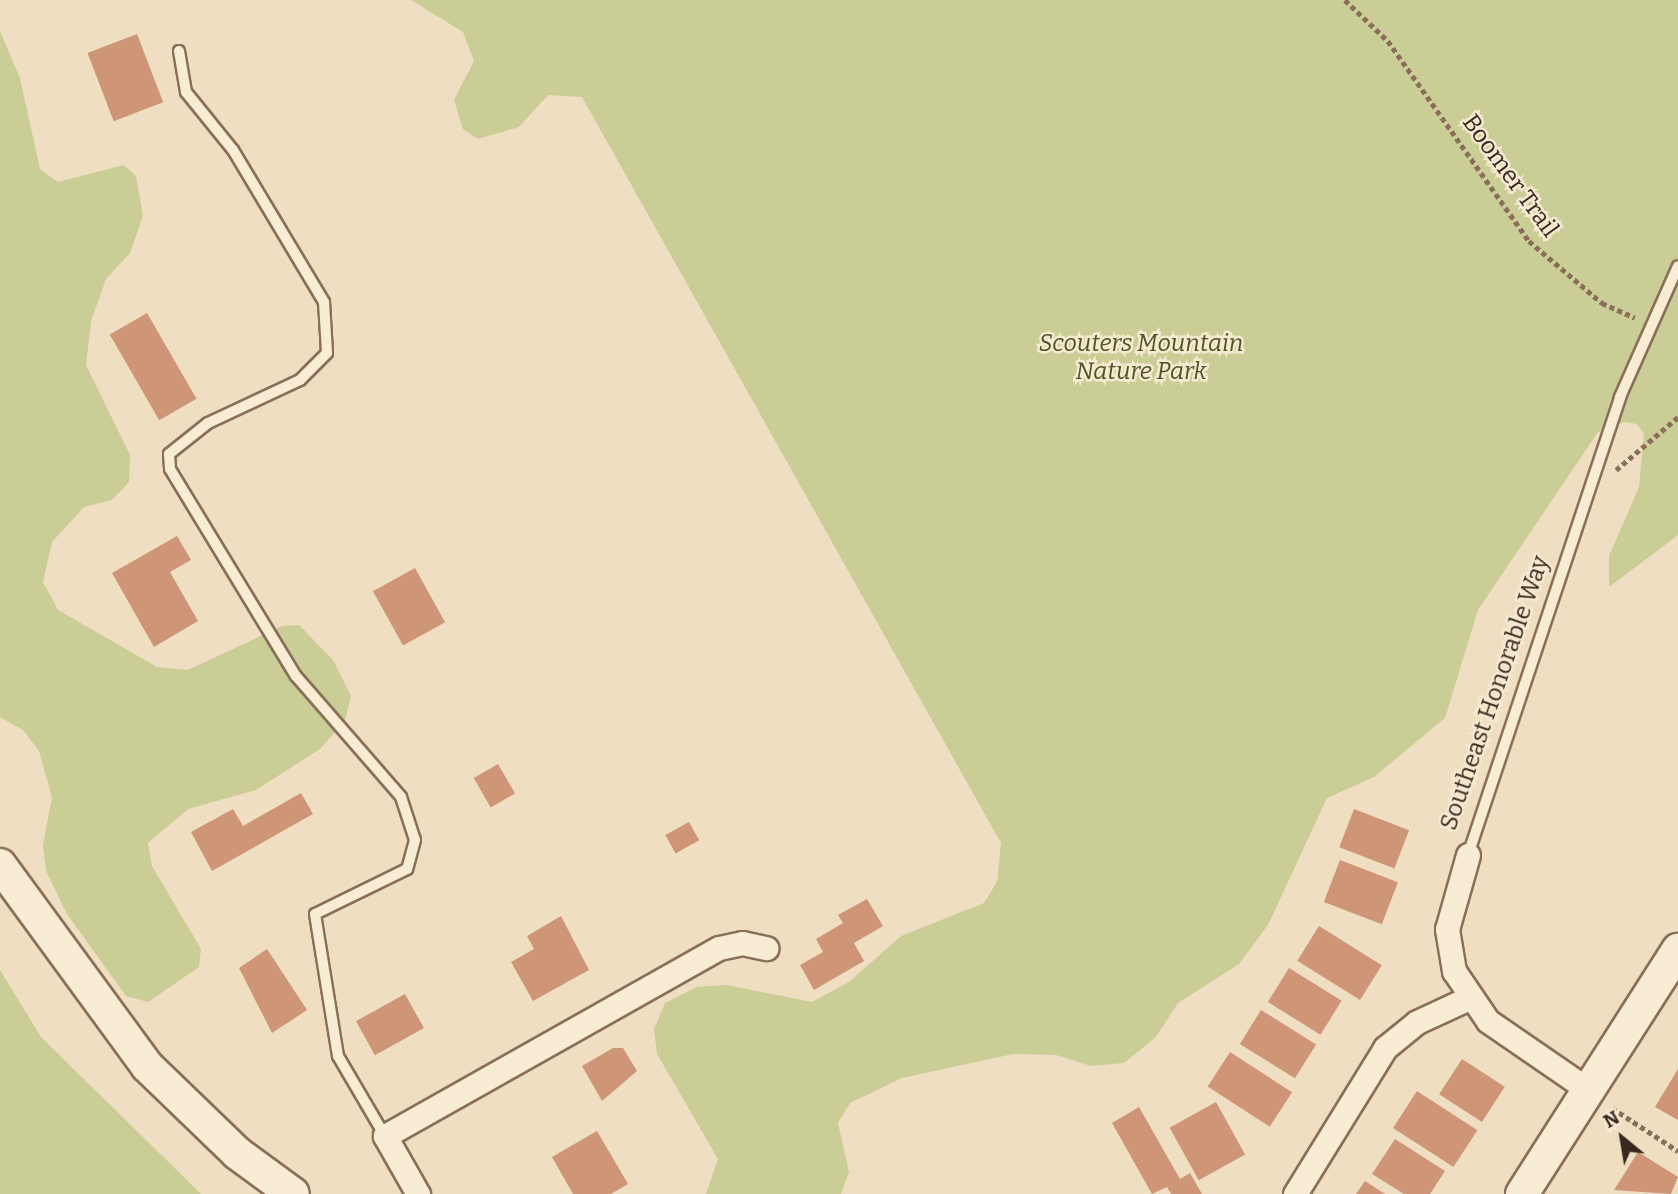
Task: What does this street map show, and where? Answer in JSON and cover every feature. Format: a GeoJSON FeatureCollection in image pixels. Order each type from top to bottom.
{"type":"FeatureCollection","features":[{"type":"Feature","properties":{"kind":"main road"},"geometry":{"type":"LineString","coordinates":[[0,865],[147,1066],[237,1153],[293,1194]]}},
{"type":"Feature","properties":{"kind":"main road"},"geometry":{"type":"LineString","coordinates":[[1522,1194],[1678,950]]}},
{"type":"Feature","properties":{"kind":"street","name":"Southeast Honorable Way"},"geometry":{"type":"LineString","coordinates":[[1468,855],[1447,929],[1454,971],[1469,999],[1488,1021],[1587,1089]]}},
{"type":"Feature","properties":{"kind":"street"},"geometry":{"type":"LineString","coordinates":[[418,1194],[385,1136],[719,948],[742,943],[766,948]]}},
{"type":"Feature","properties":{"kind":"street"},"geometry":{"type":"LineString","coordinates":[[1295,1194],[1385,1048],[1417,1021],[1469,999]]}},
{"type":"Feature","properties":{"kind":"lane"},"geometry":{"type":"LineString","coordinates":[[180,51],[186,92],[233,150],[324,302],[327,353],[300,380],[208,423],[169,454],[170,469],[296,676],[401,797],[415,840],[407,869],[315,914],[338,1056],[385,1136]]}},
{"type":"Feature","properties":{"kind":"lane","name":"Southeast Honorable Way"},"geometry":{"type":"LineString","coordinates":[[1468,855],[1594,488],[1620,397],[1678,267]]}},
{"type":"Feature","properties":{"kind":"path","name":"Boomer Trail"},"geometry":{"type":"LineString","coordinates":[[1345,0],[1388,41],[1529,241],[1602,303],[1652,326]]}},
{"type":"Feature","properties":{"kind":"path"},"geometry":{"type":"LineString","coordinates":[[1594,488],[1678,417]]}},
{"type":"Feature","properties":{"kind":"path"},"geometry":{"type":"LineString","coordinates":[[1618,1098],[1611,1110],[1678,1151]]}},
{"type":"Feature","properties":{"kind":"green space","name":"Scouters Mountain Nature Park"},"geometry":{"type":"Polygon","coordinates":[[[411,0],[1678,0],[1678,535],[1609,587],[1609,556],[1639,487],[1644,434],[1637,424],[1624,422],[1598,432],[1478,610],[1445,718],[1374,777],[1327,798],[1268,925],[1239,964],[1178,1003],[1156,1037],[1124,1063],[1091,1066],[1056,1055],[1013,1054],[902,1078],[850,1103],[838,1123],[849,1172],[841,1194],[706,1194],[718,1159],[657,1054],[654,1029],[665,1003],[697,987],[726,985],[812,1002],[849,982],[901,936],[984,903],[997,882],[1001,843],[582,97],[548,95],[519,127],[478,139],[463,129],[454,100],[474,61],[463,32],[411,0]]]}},
{"type":"Feature","properties":{"kind":"green space"},"geometry":{"type":"Polygon","coordinates":[[[0,31],[20,78],[40,169],[58,182],[124,165],[136,176],[143,216],[130,253],[106,279],[91,321],[86,365],[130,455],[129,482],[112,500],[84,507],[52,542],[43,582],[58,610],[157,667],[188,670],[282,626],[299,625],[333,660],[351,696],[345,721],[320,749],[256,790],[188,809],[148,843],[152,866],[201,949],[199,967],[148,1002],[126,996],[67,914],[46,871],[43,845],[52,797],[39,751],[23,730],[0,717],[0,31]]]}},
{"type":"Feature","properties":{"kind":"green space"},"geometry":{"type":"Polygon","coordinates":[[[0,970],[41,1037],[201,1194],[0,1194],[0,970]]]}},
{"type":"Feature","properties":{"kind":"building"},"geometry":{"type":"Polygon","coordinates":[[[137,34],[163,102],[114,121],[88,53],[137,34]]]}},
{"type":"Feature","properties":{"kind":"building"},"geometry":{"type":"Polygon","coordinates":[[[147,313],[197,399],[159,420],[110,334],[147,313]]]}},
{"type":"Feature","properties":{"kind":"building"},"geometry":{"type":"Polygon","coordinates":[[[177,536],[191,560],[170,572],[198,621],[154,647],[112,573],[177,536]]]}},
{"type":"Feature","properties":{"kind":"building"},"geometry":{"type":"Polygon","coordinates":[[[415,568],[445,622],[403,645],[373,591],[415,568]]]}},
{"type":"Feature","properties":{"kind":"building"},"geometry":{"type":"Polygon","coordinates":[[[498,764],[515,793],[491,807],[474,778],[498,764]]]}},
{"type":"Feature","properties":{"kind":"building"},"geometry":{"type":"Polygon","coordinates":[[[301,793],[313,814],[212,871],[191,832],[233,809],[243,826],[301,793]]]}},
{"type":"Feature","properties":{"kind":"building"},"geometry":{"type":"Polygon","coordinates":[[[1354,809],[1409,830],[1394,868],[1339,847],[1354,809]]]}},
{"type":"Feature","properties":{"kind":"building"},"geometry":{"type":"Polygon","coordinates":[[[689,822],[699,840],[676,853],[665,835],[689,822]]]}},
{"type":"Feature","properties":{"kind":"building"},"geometry":{"type":"Polygon","coordinates":[[[1340,860],[1398,882],[1382,924],[1324,902],[1340,860]]]}},
{"type":"Feature","properties":{"kind":"building"},"geometry":{"type":"Polygon","coordinates":[[[867,899],[883,926],[854,943],[864,961],[814,990],[800,965],[823,952],[816,939],[843,923],[838,915],[867,899]]]}},
{"type":"Feature","properties":{"kind":"building"},"geometry":{"type":"Polygon","coordinates":[[[561,916],[589,970],[533,1001],[511,962],[534,949],[527,936],[561,916]]]}},
{"type":"Feature","properties":{"kind":"building"},"geometry":{"type":"Polygon","coordinates":[[[1319,926],[1382,965],[1360,1000],[1297,961],[1319,926]]]}},
{"type":"Feature","properties":{"kind":"building"},"geometry":{"type":"Polygon","coordinates":[[[267,949],[307,1010],[272,1033],[239,968],[267,949]]]}},
{"type":"Feature","properties":{"kind":"building"},"geometry":{"type":"Polygon","coordinates":[[[1289,968],[1342,1001],[1320,1035],[1268,1002],[1289,968]]]}},
{"type":"Feature","properties":{"kind":"building"},"geometry":{"type":"Polygon","coordinates":[[[405,994],[424,1028],[375,1055],[356,1021],[405,994]]]}},
{"type":"Feature","properties":{"kind":"building"},"geometry":{"type":"Polygon","coordinates":[[[1261,1010],[1316,1044],[1295,1078],[1240,1044],[1261,1010]]]}},
{"type":"Feature","properties":{"kind":"building"},"geometry":{"type":"Polygon","coordinates":[[[613,1048],[623,1048],[637,1071],[602,1101],[582,1066],[613,1048]]]}},
{"type":"Feature","properties":{"kind":"building"},"geometry":{"type":"Polygon","coordinates":[[[1230,1052],[1292,1092],[1270,1127],[1208,1086],[1230,1052]]]}},
{"type":"Feature","properties":{"kind":"building"},"geometry":{"type":"Polygon","coordinates":[[[1462,1059],[1505,1087],[1482,1122],[1439,1094],[1462,1059]]]}},
{"type":"Feature","properties":{"kind":"building"},"geometry":{"type":"Polygon","coordinates":[[[1678,1069],[1678,1120],[1655,1107],[1678,1069]]]}},
{"type":"Feature","properties":{"kind":"building"},"geometry":{"type":"Polygon","coordinates":[[[1417,1091],[1477,1130],[1453,1167],[1393,1128],[1417,1091]]]}},
{"type":"Feature","properties":{"kind":"building"},"geometry":{"type":"Polygon","coordinates":[[[1216,1102],[1245,1154],[1199,1180],[1170,1128],[1216,1102]]]}},
{"type":"Feature","properties":{"kind":"building"},"geometry":{"type":"Polygon","coordinates":[[[1139,1107],[1180,1179],[1190,1173],[1202,1194],[1171,1194],[1167,1187],[1152,1194],[1112,1123],[1139,1107]]]}},
{"type":"Feature","properties":{"kind":"building"},"geometry":{"type":"Polygon","coordinates":[[[597,1131],[628,1184],[611,1194],[573,1194],[552,1157],[597,1131]]]}},
{"type":"Feature","properties":{"kind":"building"},"geometry":{"type":"Polygon","coordinates":[[[1395,1139],[1445,1171],[1430,1194],[1404,1194],[1372,1174],[1395,1139]]]}},
{"type":"Feature","properties":{"kind":"building"},"geometry":{"type":"Polygon","coordinates":[[[1638,1152],[1678,1177],[1671,1194],[1614,1190],[1638,1152]]]}},
{"type":"Feature","properties":{"kind":"building"},"geometry":{"type":"Polygon","coordinates":[[[1365,1181],[1385,1194],[1356,1194],[1365,1181]]]}}]}
